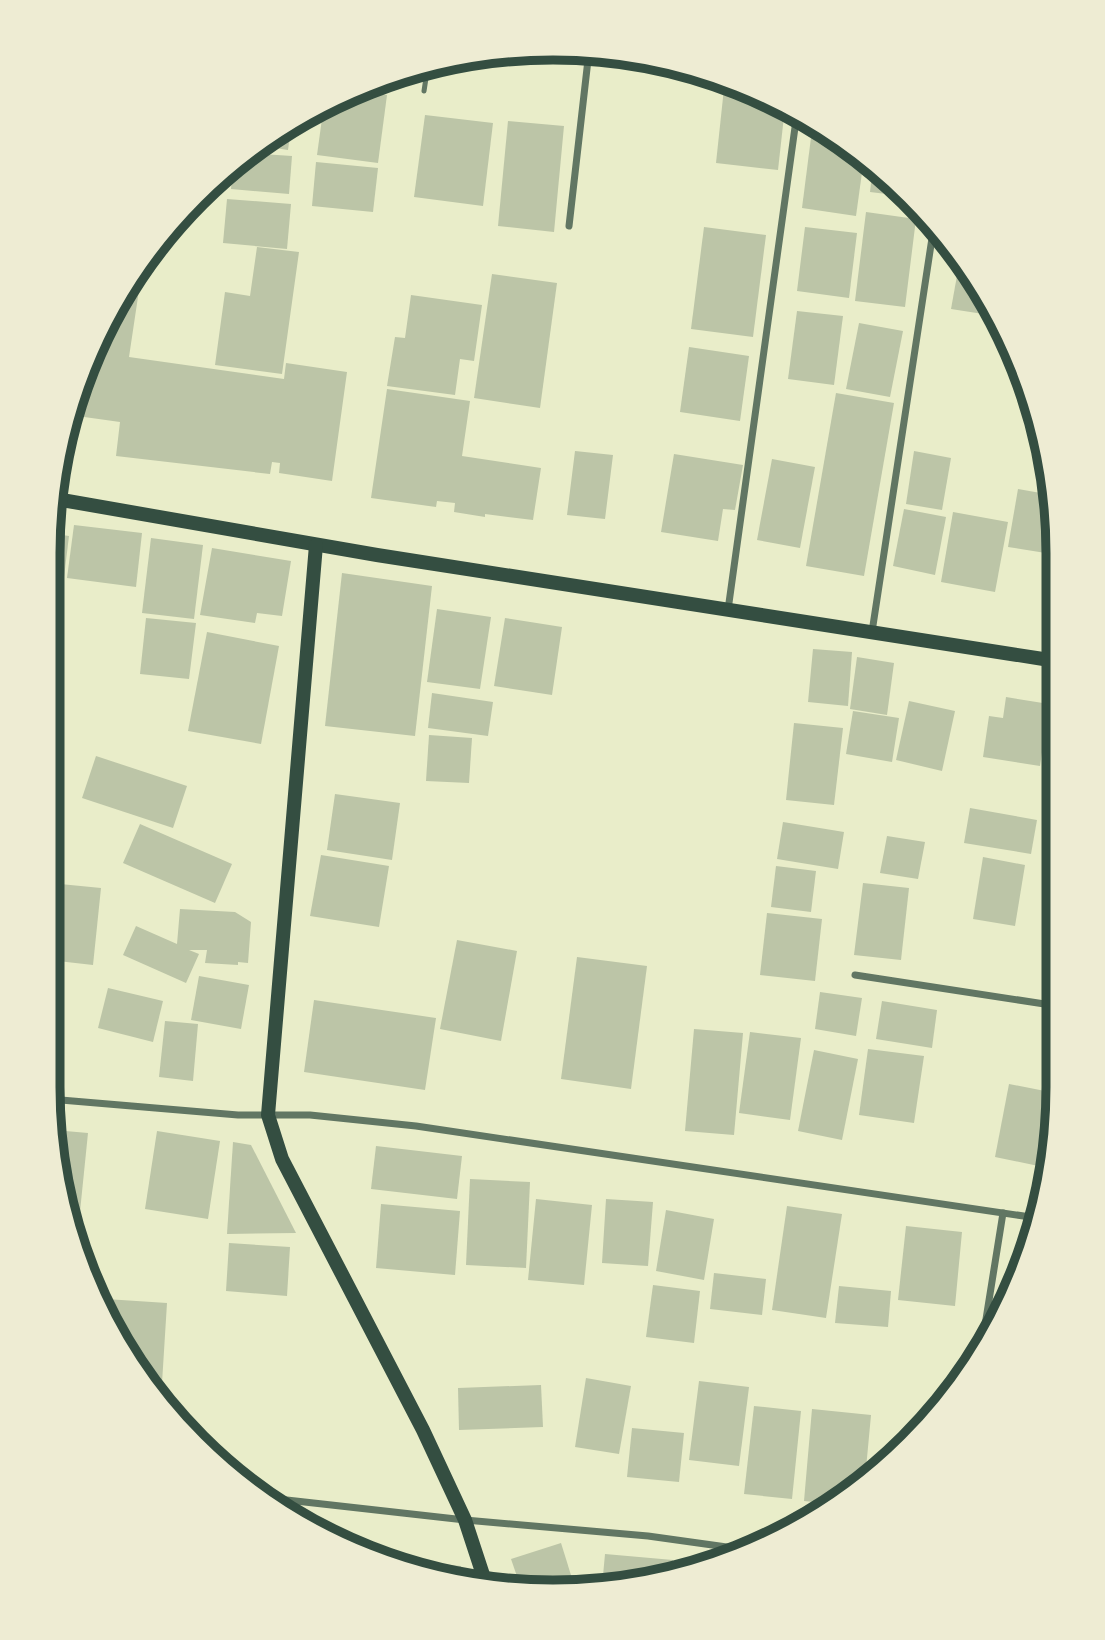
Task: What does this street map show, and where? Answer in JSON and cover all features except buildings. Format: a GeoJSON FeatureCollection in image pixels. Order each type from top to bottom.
{"type":"FeatureCollection","features":[{"type":"Feature","properties":{"kind":"main road"},"geometry":{"type":"LineString","coordinates":[[63,500],[316,545],[1046,659]]}},
{"type":"Feature","properties":{"kind":"main road"},"geometry":{"type":"LineString","coordinates":[[316,545],[268,1115],[282,1159],[423,1430],[465,1520],[483,1575]]}},
{"type":"Feature","properties":{"kind":"street"},"geometry":{"type":"LineString","coordinates":[[569,226],[588,61]]}},
{"type":"Feature","properties":{"kind":"street"},"geometry":{"type":"LineString","coordinates":[[728,610],[795,124]]}},
{"type":"Feature","properties":{"kind":"street"},"geometry":{"type":"LineString","coordinates":[[872,632],[932,238]]}},
{"type":"Feature","properties":{"kind":"street"},"geometry":{"type":"LineString","coordinates":[[855,975],[1046,1005]]}},
{"type":"Feature","properties":{"kind":"street"},"geometry":{"type":"LineString","coordinates":[[60,1100],[238,1115],[310,1115],[416,1126],[1028,1217]]}},
{"type":"Feature","properties":{"kind":"street"},"geometry":{"type":"LineString","coordinates":[[985,1323],[1003,1213]]}},
{"type":"Feature","properties":{"kind":"street"},"geometry":{"type":"LineString","coordinates":[[283,1500],[465,1520],[648,1536],[729,1547]]}},
{"type":"Feature","properties":{"kind":"lane"},"geometry":{"type":"LineString","coordinates":[[424,91],[426,76]]}}]}
